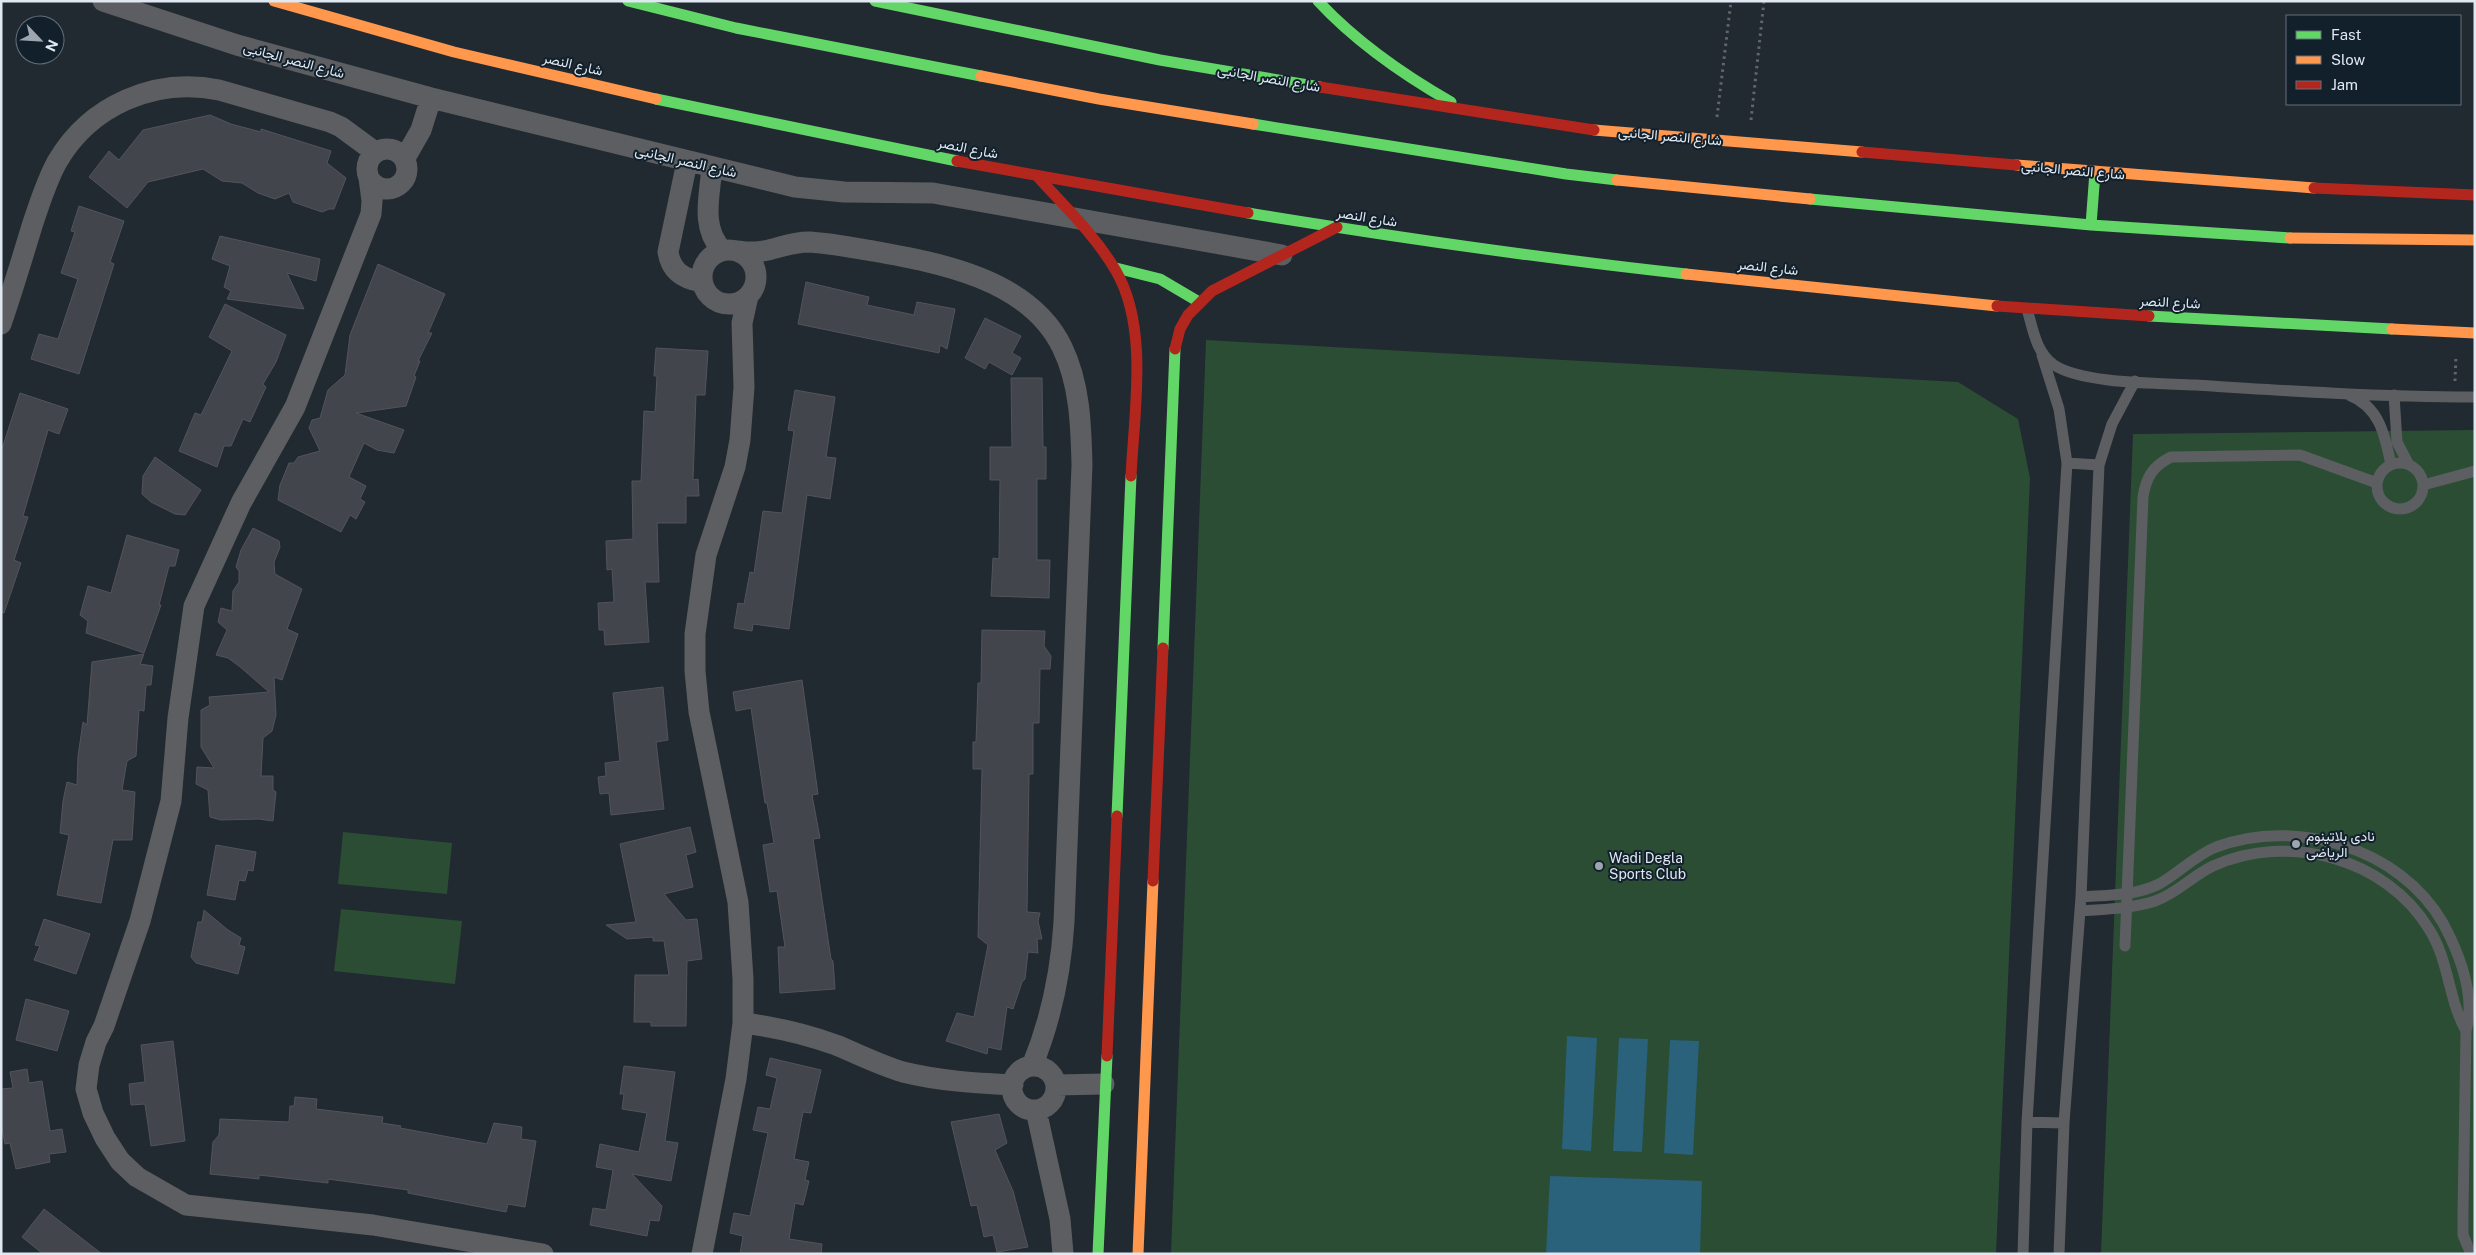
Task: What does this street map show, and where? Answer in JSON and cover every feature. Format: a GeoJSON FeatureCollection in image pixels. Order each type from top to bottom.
{"type":"FeatureCollection","features":[{"type":"Feature","properties":{"kind":"main road","name":"شارع النصر"},"geometry":{"type":"LineString","coordinates":[[274,1],[454,52],[712,112],[1038,176],[1337,227],[1565,261],[2027,309],[2475,333]]}},
{"type":"Feature","properties":{"kind":"main road"},"geometry":{"type":"LineString","coordinates":[[628,1],[736,28],[1099,100],[1566,174],[1710,190],[2091,225],[2265,238],[2472,241]]}},
{"type":"Feature","properties":{"kind":"main road","name":"شارع النصر الجانبى"},"geometry":{"type":"LineString","coordinates":[[875,1],[1160,60],[1571,128],[2284,187],[2475,195]]}},
{"type":"Feature","properties":{"kind":"main road"},"geometry":{"type":"LineString","coordinates":[[1318,1],[1364,45],[1400,71],[1468,112]]}},
{"type":"Feature","properties":{"kind":"main road"},"geometry":{"type":"LineString","coordinates":[[2091,225],[2095,172]]}},
{"type":"Feature","properties":{"kind":"main road"},"geometry":{"type":"LineString","coordinates":[[1038,176],[1096,240],[1116,268],[1132,306],[1137,346],[1098,1254]]}},
{"type":"Feature","properties":{"kind":"main road"},"geometry":{"type":"LineString","coordinates":[[1138,1254],[1175,347],[1180,329],[1199,302],[1225,283],[1337,227]]}},
{"type":"Feature","properties":{"kind":"main road"},"geometry":{"type":"LineString","coordinates":[[1116,268],[1151,274],[1167,281],[1199,302]]}},
{"type":"Feature","properties":{"kind":"street","name":"شارع النصر الجانبى"},"geometry":{"type":"LineString","coordinates":[[103,1],[237,45],[431,98],[795,187],[844,192],[933,193],[1282,255]]}},
{"type":"Feature","properties":{"kind":"street"},"geometry":{"type":"LineString","coordinates":[[1,324],[40,202],[56,163],[68,145],[100,114],[135,96],[165,87],[202,87],[219,90],[330,122],[341,127],[375,152]]}},
{"type":"Feature","properties":{"kind":"street"},"geometry":{"type":"LineString","coordinates":[[405,158],[421,130],[431,98]]}},
{"type":"Feature","properties":{"kind":"street"},"geometry":{"type":"LineString","coordinates":[[366,232],[406,176],[407,164],[405,158],[394,149],[388,148],[375,152],[367,164],[372,201],[366,232],[295,407],[241,503],[194,606],[180,708],[171,801],[140,921],[104,1026],[88,1065],[86,1090],[105,1138],[120,1161],[137,1177],[186,1205],[382,1226],[543,1254]]}},
{"type":"Feature","properties":{"kind":"street"},"geometry":{"type":"LineString","coordinates":[[687,162],[668,252],[672,266],[678,273],[684,278],[702,282]]}},
{"type":"Feature","properties":{"kind":"street"},"geometry":{"type":"LineString","coordinates":[[712,167],[708,225],[713,239],[730,251],[747,256],[756,271]]}},
{"type":"Feature","properties":{"kind":"street"},"geometry":{"type":"LineString","coordinates":[[369,178],[373,183],[385,189],[398,186]]}},
{"type":"Feature","properties":{"kind":"street"},"geometry":{"type":"LineString","coordinates":[[742,334],[738,323],[723,304],[713,299],[706,292],[702,282],[703,266],[714,253],[730,251],[760,253],[797,243],[828,244],[936,264],[981,279],[1026,304],[1048,326],[1062,346],[1070,366],[1081,423],[1082,466],[1064,922],[1062,957],[1047,1024],[1032,1066]]}},
{"type":"Feature","properties":{"kind":"street"},"geometry":{"type":"LineString","coordinates":[[723,304],[741,302],[748,296],[753,288],[756,271],[767,254],[774,250]]}},
{"type":"Feature","properties":{"kind":"street"},"geometry":{"type":"LineString","coordinates":[[702,1254],[736,1080],[743,1023],[743,979],[738,902],[700,712],[695,671],[695,634],[706,555],[735,467],[740,440],[744,387],[742,334],[748,296]]}},
{"type":"Feature","properties":{"kind":"street"},"geometry":{"type":"LineString","coordinates":[[743,1023],[772,1027],[817,1039],[895,1069],[921,1076],[1012,1085]]}},
{"type":"Feature","properties":{"kind":"street"},"geometry":{"type":"LineString","coordinates":[[1032,1066],[1045,1068],[1054,1079],[1056,1085],[1053,1099],[1043,1108],[1036,1110],[1029,1109],[1018,1103],[1012,1085],[1019,1072],[1032,1066]]}},
{"type":"Feature","properties":{"kind":"street"},"geometry":{"type":"LineString","coordinates":[[1056,1085],[1104,1084]]}},
{"type":"Feature","properties":{"kind":"street"},"geometry":{"type":"LineString","coordinates":[[1036,1110],[1060,1219],[1063,1254]]}},
{"type":"Feature","properties":{"kind":"lane"},"geometry":{"type":"LineString","coordinates":[[2023,1254],[2028,1122],[2067,463],[2058,409],[2027,309]]}},
{"type":"Feature","properties":{"kind":"lane"},"geometry":{"type":"LineString","coordinates":[[2042,355],[2066,371],[2135,381],[2345,394],[2475,397]]}},
{"type":"Feature","properties":{"kind":"lane"},"geometry":{"type":"LineString","coordinates":[[2059,1254],[2064,1123],[2081,897],[2099,465],[2112,424],[2135,381]]}},
{"type":"Feature","properties":{"kind":"lane"},"geometry":{"type":"LineString","coordinates":[[2345,394],[2365,404],[2380,423],[2391,465]]}},
{"type":"Feature","properties":{"kind":"lane"},"geometry":{"type":"LineString","coordinates":[[2394,395],[2397,442],[2409,465],[2419,473],[2423,485],[2422,495],[2416,503],[2408,508],[2399,510],[2382,501],[2378,493],[2377,483],[2379,476],[2391,465],[2400,463],[2409,465]]}},
{"type":"Feature","properties":{"kind":"lane"},"geometry":{"type":"LineString","coordinates":[[2125,946],[2143,497],[2145,484],[2150,472],[2159,463],[2171,457],[2285,454],[2315,458],[2377,483]]}},
{"type":"Feature","properties":{"kind":"lane"},"geometry":{"type":"LineString","coordinates":[[2067,463],[2099,465]]}},
{"type":"Feature","properties":{"kind":"lane"},"geometry":{"type":"LineString","coordinates":[[2423,485],[2475,471]]}},
{"type":"Feature","properties":{"kind":"lane"},"geometry":{"type":"LineString","coordinates":[[2081,897],[2126,894],[2158,884],[2209,850],[2250,838],[2303,836],[2329,842],[2354,850],[2387,866],[2403,877],[2423,896],[2440,918],[2457,950],[2469,994],[2471,1013],[2470,1169],[2463,1235],[2471,1254]]}},
{"type":"Feature","properties":{"kind":"lane"},"geometry":{"type":"LineString","coordinates":[[2350,863],[2354,850]]}},
{"type":"Feature","properties":{"kind":"lane"},"geometry":{"type":"LineString","coordinates":[[2080,911],[2126,907],[2156,901],[2213,866],[2248,855],[2290,852],[2310,853],[2350,863],[2388,882],[2419,912],[2440,949],[2459,1017],[2470,1031]]}},
{"type":"Feature","properties":{"kind":"lane"},"geometry":{"type":"LineString","coordinates":[[2028,1122],[2064,1123]]}},
{"type":"Feature","properties":{"kind":"path"},"geometry":{"type":"LineString","coordinates":[[1714,140],[1731,1]]}},
{"type":"Feature","properties":{"kind":"path"},"geometry":{"type":"LineString","coordinates":[[1748,143],[1764,1]]}},
{"type":"Feature","properties":{"kind":"path"},"geometry":{"type":"LineString","coordinates":[[2455,397],[2456,333]]}},
{"type":"Feature","properties":{"kind":"green space","name":"Wadi Degla Sports Club"},"geometry":{"type":"Polygon","coordinates":[[[1206,340],[1958,382],[2018,419],[2030,478],[1996,1254],[1171,1254],[1206,340]]]}},
{"type":"Feature","properties":{"kind":"green space","name":"نادى بلاتينوم الرياضى"},"geometry":{"type":"Polygon","coordinates":[[[2475,430],[2475,1254],[2101,1254],[2133,434],[2475,430]]]}},
{"type":"Feature","properties":{"kind":"green space"},"geometry":{"type":"Polygon","coordinates":[[[343,832],[452,843],[447,894],[338,884],[343,832]]]}},
{"type":"Feature","properties":{"kind":"green space"},"geometry":{"type":"Polygon","coordinates":[[[341,909],[462,921],[455,984],[334,971],[341,909]]]}},
{"type":"Feature","properties":{"kind":"water"},"geometry":{"type":"Polygon","coordinates":[[[1567,1036],[1597,1038],[1591,1151],[1562,1149],[1567,1036]]]}},
{"type":"Feature","properties":{"kind":"water"},"geometry":{"type":"Polygon","coordinates":[[[1619,1038],[1648,1039],[1642,1152],[1613,1151],[1619,1038]]]}},
{"type":"Feature","properties":{"kind":"water"},"geometry":{"type":"Polygon","coordinates":[[[1670,1040],[1699,1041],[1693,1155],[1664,1153],[1670,1040]]]}},
{"type":"Feature","properties":{"kind":"water"},"geometry":{"type":"Polygon","coordinates":[[[1550,1176],[1702,1181],[1700,1254],[1546,1254],[1550,1176]]]}},
{"type":"Feature","properties":{"kind":"building"},"geometry":{"type":"Polygon","coordinates":[[[210,115],[231,124],[261,132],[261,129],[331,151],[327,163],[346,178],[334,209],[322,212],[293,202],[289,193],[275,199],[258,193],[242,183],[222,181],[203,169],[148,182],[127,208],[89,177],[109,151],[119,160],[143,130],[210,115]]]}},
{"type":"Feature","properties":{"kind":"building"},"geometry":{"type":"Polygon","coordinates":[[[79,206],[124,221],[110,262],[114,264],[79,374],[31,359],[39,334],[58,339],[78,279],[61,273],[75,232],[71,231],[79,206]]]}},
{"type":"Feature","properties":{"kind":"building"},"geometry":{"type":"Polygon","coordinates":[[[220,236],[320,259],[316,281],[287,273],[304,309],[227,299],[231,291],[224,287],[230,266],[212,259],[220,236]]]}},
{"type":"Feature","properties":{"kind":"building"},"geometry":{"type":"Polygon","coordinates":[[[378,264],[445,294],[428,333],[432,333],[418,361],[420,361],[414,376],[416,377],[406,406],[356,413],[404,430],[394,453],[377,450],[364,443],[349,477],[366,486],[360,499],[365,502],[356,519],[350,515],[341,532],[278,500],[280,485],[289,463],[294,463],[298,457],[320,451],[309,428],[312,420],[320,418],[328,390],[345,375],[350,335],[378,264]]]}},
{"type":"Feature","properties":{"kind":"building"},"geometry":{"type":"Polygon","coordinates":[[[806,282],[869,297],[867,305],[914,315],[917,302],[955,309],[947,349],[940,345],[939,353],[798,324],[806,282]]]}},
{"type":"Feature","properties":{"kind":"building"},"geometry":{"type":"Polygon","coordinates":[[[225,304],[286,335],[276,362],[263,384],[266,387],[250,422],[243,419],[231,446],[224,446],[217,467],[179,451],[195,413],[201,415],[232,351],[209,337],[225,304]]]}},
{"type":"Feature","properties":{"kind":"building"},"geometry":{"type":"Polygon","coordinates":[[[985,318],[1021,336],[1012,353],[1021,358],[1012,375],[989,362],[985,369],[965,358],[985,318]]]}},
{"type":"Feature","properties":{"kind":"building"},"geometry":{"type":"Polygon","coordinates":[[[656,348],[708,351],[705,395],[696,395],[693,480],[698,479],[699,496],[686,496],[686,523],[657,523],[659,582],[645,582],[649,642],[605,645],[604,630],[599,630],[598,603],[614,602],[612,569],[607,570],[606,541],[633,539],[632,481],[641,481],[644,411],[655,412],[657,376],[654,376],[656,348]]]}},
{"type":"Feature","properties":{"kind":"building"},"geometry":{"type":"Polygon","coordinates":[[[1011,378],[1042,378],[1043,447],[1046,447],[1046,479],[1037,479],[1037,560],[1050,560],[1049,598],[991,596],[993,558],[999,559],[1000,480],[990,480],[990,447],[1012,447],[1011,378]]]}},
{"type":"Feature","properties":{"kind":"building"},"geometry":{"type":"Polygon","coordinates":[[[795,390],[835,397],[826,457],[836,458],[830,499],[807,495],[789,629],[753,624],[752,631],[734,628],[738,603],[744,604],[750,572],[754,573],[763,511],[782,513],[794,431],[788,430],[795,390]]]}},
{"type":"Feature","properties":{"kind":"building"},"geometry":{"type":"Polygon","coordinates":[[[20,393],[68,409],[59,434],[48,430],[23,516],[28,517],[14,560],[21,563],[4,613],[1,612],[1,452],[20,393]]]}},
{"type":"Feature","properties":{"kind":"building"},"geometry":{"type":"Polygon","coordinates":[[[155,457],[201,490],[185,515],[175,514],[151,502],[142,494],[143,476],[155,457]]]}},
{"type":"Feature","properties":{"kind":"building"},"geometry":{"type":"Polygon","coordinates":[[[253,528],[279,541],[280,547],[274,562],[275,574],[302,589],[287,629],[298,634],[282,680],[274,677],[276,715],[272,731],[263,738],[261,776],[273,776],[273,790],[276,792],[273,821],[259,819],[221,820],[210,817],[208,790],[196,784],[197,767],[214,768],[201,747],[201,710],[210,705],[209,697],[269,692],[228,658],[216,655],[227,630],[218,622],[221,608],[232,611],[233,591],[239,582],[239,571],[236,567],[241,550],[253,528]]]}},
{"type":"Feature","properties":{"kind":"building"},"geometry":{"type":"Polygon","coordinates":[[[127,535],[179,550],[175,566],[169,566],[159,605],[161,605],[144,653],[86,633],[88,621],[80,615],[88,586],[111,593],[127,535]]]}},
{"type":"Feature","properties":{"kind":"building"},"geometry":{"type":"Polygon","coordinates":[[[982,630],[1045,631],[1044,646],[1051,656],[1050,669],[1040,669],[1039,723],[1033,723],[1033,774],[1029,774],[1027,912],[1040,913],[1038,921],[1042,939],[1037,939],[1038,953],[1028,952],[1025,979],[1022,982],[1013,1009],[1007,1007],[1001,1050],[988,1047],[987,1054],[946,1041],[957,1013],[974,1017],[988,945],[978,937],[982,769],[973,769],[973,742],[976,742],[978,683],[981,683],[982,630]]]}},
{"type":"Feature","properties":{"kind":"building"},"geometry":{"type":"Polygon","coordinates":[[[144,654],[140,664],[153,666],[151,685],[146,685],[144,711],[139,710],[136,756],[127,761],[122,790],[135,792],[132,840],[113,840],[101,903],[57,895],[69,835],[60,833],[63,801],[67,782],[77,785],[78,756],[83,722],[87,725],[92,662],[144,654]]]}},
{"type":"Feature","properties":{"kind":"building"},"geometry":{"type":"Polygon","coordinates":[[[802,680],[818,794],[812,795],[820,838],[813,839],[831,959],[833,961],[835,989],[780,993],[778,947],[785,947],[777,891],[770,892],[763,845],[774,843],[767,803],[765,803],[751,708],[736,711],[733,692],[802,680]]]}},
{"type":"Feature","properties":{"kind":"building"},"geometry":{"type":"Polygon","coordinates":[[[663,687],[668,740],[656,742],[664,809],[611,815],[609,793],[600,794],[598,777],[606,776],[605,763],[620,761],[613,693],[663,687]]]}},
{"type":"Feature","properties":{"kind":"building"},"geometry":{"type":"Polygon","coordinates":[[[690,827],[696,852],[686,855],[693,887],[664,894],[686,920],[697,919],[702,959],[687,961],[686,1026],[651,1026],[651,1022],[634,1022],[635,975],[669,975],[664,941],[653,941],[653,937],[627,939],[606,925],[636,922],[620,844],[690,827]]]}},
{"type":"Feature","properties":{"kind":"building"},"geometry":{"type":"Polygon","coordinates":[[[216,845],[256,852],[253,871],[248,870],[245,881],[239,880],[235,900],[207,895],[216,845]]]}},
{"type":"Feature","properties":{"kind":"building"},"geometry":{"type":"Polygon","coordinates":[[[204,910],[241,938],[239,945],[245,947],[238,974],[196,963],[191,957],[198,922],[202,922],[204,910]]]}},
{"type":"Feature","properties":{"kind":"building"},"geometry":{"type":"Polygon","coordinates":[[[44,919],[90,934],[76,974],[34,960],[40,946],[35,945],[44,919]]]}},
{"type":"Feature","properties":{"kind":"building"},"geometry":{"type":"Polygon","coordinates":[[[26,999],[69,1011],[57,1051],[16,1040],[26,999]]]}},
{"type":"Feature","properties":{"kind":"building"},"geometry":{"type":"Polygon","coordinates":[[[173,1041],[185,1141],[151,1146],[145,1104],[131,1105],[129,1084],[145,1082],[141,1045],[173,1041]]]}},
{"type":"Feature","properties":{"kind":"building"},"geometry":{"type":"Polygon","coordinates":[[[770,1058],[821,1070],[811,1113],[803,1112],[794,1159],[809,1162],[805,1180],[809,1181],[803,1205],[795,1203],[789,1239],[822,1244],[821,1254],[740,1254],[743,1236],[730,1233],[734,1213],[750,1216],[768,1133],[753,1130],[758,1107],[770,1109],[777,1078],[766,1075],[770,1058]]]}},
{"type":"Feature","properties":{"kind":"building"},"geometry":{"type":"Polygon","coordinates":[[[624,1066],[675,1072],[665,1141],[678,1143],[671,1181],[632,1174],[662,1206],[659,1221],[650,1220],[647,1236],[590,1225],[593,1208],[606,1210],[613,1170],[596,1167],[600,1144],[639,1152],[647,1113],[622,1109],[624,1094],[620,1094],[624,1066]]]}},
{"type":"Feature","properties":{"kind":"building"},"geometry":{"type":"Polygon","coordinates":[[[27,1069],[29,1083],[42,1081],[50,1131],[62,1129],[66,1152],[49,1154],[50,1162],[16,1169],[10,1143],[5,1144],[1,1124],[1,1089],[13,1088],[10,1072],[27,1069]]]}},
{"type":"Feature","properties":{"kind":"building"},"geometry":{"type":"Polygon","coordinates":[[[295,1097],[317,1099],[316,1109],[383,1117],[382,1123],[401,1126],[400,1128],[487,1144],[494,1123],[522,1127],[521,1139],[536,1141],[525,1207],[508,1204],[506,1212],[408,1193],[408,1190],[328,1179],[328,1183],[259,1175],[259,1179],[210,1174],[213,1142],[219,1135],[220,1119],[289,1122],[290,1106],[294,1106],[295,1097]]]}},
{"type":"Feature","properties":{"kind":"building"},"geometry":{"type":"Polygon","coordinates":[[[999,1114],[1007,1143],[995,1150],[1013,1191],[1028,1247],[997,1252],[993,1235],[984,1237],[977,1205],[971,1206],[951,1122],[999,1114]]]}},
{"type":"Feature","properties":{"kind":"building"},"geometry":{"type":"Polygon","coordinates":[[[44,1209],[102,1254],[43,1254],[22,1237],[44,1209]]]}},
{"type":"Feature","properties":{"kind":"traffic: fast"},"geometry":{"type":"LineString","coordinates":[[628,1],[736,28],[981,76]]}},
{"type":"Feature","properties":{"kind":"traffic: fast"},"geometry":{"type":"LineString","coordinates":[[875,1],[1160,60],[1320,87]]}},
{"type":"Feature","properties":{"kind":"traffic: fast"},"geometry":{"type":"LineString","coordinates":[[1318,1],[1348,31],[1381,57],[1451,102]]}},
{"type":"Feature","properties":{"kind":"traffic: fast"},"geometry":{"type":"LineString","coordinates":[[656,99],[957,161]]}},
{"type":"Feature","properties":{"kind":"traffic: fast"},"geometry":{"type":"LineString","coordinates":[[1253,124],[1566,174],[1617,180]]}},
{"type":"Feature","properties":{"kind":"traffic: fast"},"geometry":{"type":"LineString","coordinates":[[2091,225],[2095,172]]}},
{"type":"Feature","properties":{"kind":"traffic: fast"},"geometry":{"type":"LineString","coordinates":[[1810,199],[2091,225],[2290,238]]}},
{"type":"Feature","properties":{"kind":"traffic: fast"},"geometry":{"type":"LineString","coordinates":[[1248,213],[1467,247],[1686,274]]}},
{"type":"Feature","properties":{"kind":"traffic: fast"},"geometry":{"type":"LineString","coordinates":[[1116,268],[1160,279],[1199,302]]}},
{"type":"Feature","properties":{"kind":"traffic: fast"},"geometry":{"type":"LineString","coordinates":[[2149,316],[2392,329]]}},
{"type":"Feature","properties":{"kind":"traffic: fast"},"geometry":{"type":"LineString","coordinates":[[1163,648],[1175,349]]}},
{"type":"Feature","properties":{"kind":"traffic: fast"},"geometry":{"type":"LineString","coordinates":[[1117,816],[1131,476]]}},
{"type":"Feature","properties":{"kind":"traffic: fast"},"geometry":{"type":"LineString","coordinates":[[1098,1254],[1107,1056]]}},
{"type":"Feature","properties":{"kind":"traffic: slow"},"geometry":{"type":"LineString","coordinates":[[274,1],[454,52],[656,99]]}},
{"type":"Feature","properties":{"kind":"traffic: slow"},"geometry":{"type":"LineString","coordinates":[[981,76],[1099,99],[1253,124]]}},
{"type":"Feature","properties":{"kind":"traffic: slow"},"geometry":{"type":"LineString","coordinates":[[1594,130],[1862,152]]}},
{"type":"Feature","properties":{"kind":"traffic: slow"},"geometry":{"type":"LineString","coordinates":[[2016,165],[2314,188]]}},
{"type":"Feature","properties":{"kind":"traffic: slow"},"geometry":{"type":"LineString","coordinates":[[1617,180],[1810,199]]}},
{"type":"Feature","properties":{"kind":"traffic: slow"},"geometry":{"type":"LineString","coordinates":[[2290,238],[2475,240]]}},
{"type":"Feature","properties":{"kind":"traffic: slow"},"geometry":{"type":"LineString","coordinates":[[1686,274],[1997,306]]}},
{"type":"Feature","properties":{"kind":"traffic: slow"},"geometry":{"type":"LineString","coordinates":[[2392,329],[2475,333]]}},
{"type":"Feature","properties":{"kind":"traffic: slow"},"geometry":{"type":"LineString","coordinates":[[1138,1254],[1153,881]]}},
{"type":"Feature","properties":{"kind":"traffic: jam"},"geometry":{"type":"LineString","coordinates":[[1320,87],[1594,130]]}},
{"type":"Feature","properties":{"kind":"traffic: jam"},"geometry":{"type":"LineString","coordinates":[[1862,152],[2016,165]]}},
{"type":"Feature","properties":{"kind":"traffic: jam"},"geometry":{"type":"LineString","coordinates":[[957,161],[1248,213]]}},
{"type":"Feature","properties":{"kind":"traffic: jam"},"geometry":{"type":"LineString","coordinates":[[1038,177],[1099,245],[1116,271],[1126,294],[1133,318],[1137,371],[1131,476]]}},
{"type":"Feature","properties":{"kind":"traffic: jam"},"geometry":{"type":"LineString","coordinates":[[2314,188],[2475,195]]}},
{"type":"Feature","properties":{"kind":"traffic: jam"},"geometry":{"type":"LineString","coordinates":[[1175,349],[1180,329],[1188,315],[1212,291],[1337,227]]}},
{"type":"Feature","properties":{"kind":"traffic: jam"},"geometry":{"type":"LineString","coordinates":[[1997,306],[2149,316]]}},
{"type":"Feature","properties":{"kind":"traffic: jam"},"geometry":{"type":"LineString","coordinates":[[1153,881],[1163,648]]}},
{"type":"Feature","properties":{"kind":"traffic: jam"},"geometry":{"type":"LineString","coordinates":[[1107,1056],[1117,816]]}},
{"type":"Feature","properties":{"kind":"place","name":"نادى بلاتينوم الرياضى"},"geometry":{"type":"Point","coordinates":[2296,844]}},
{"type":"Feature","properties":{"kind":"place","name":"Wadi Degla Sports Club"},"geometry":{"type":"Point","coordinates":[1599,866]}}]}
